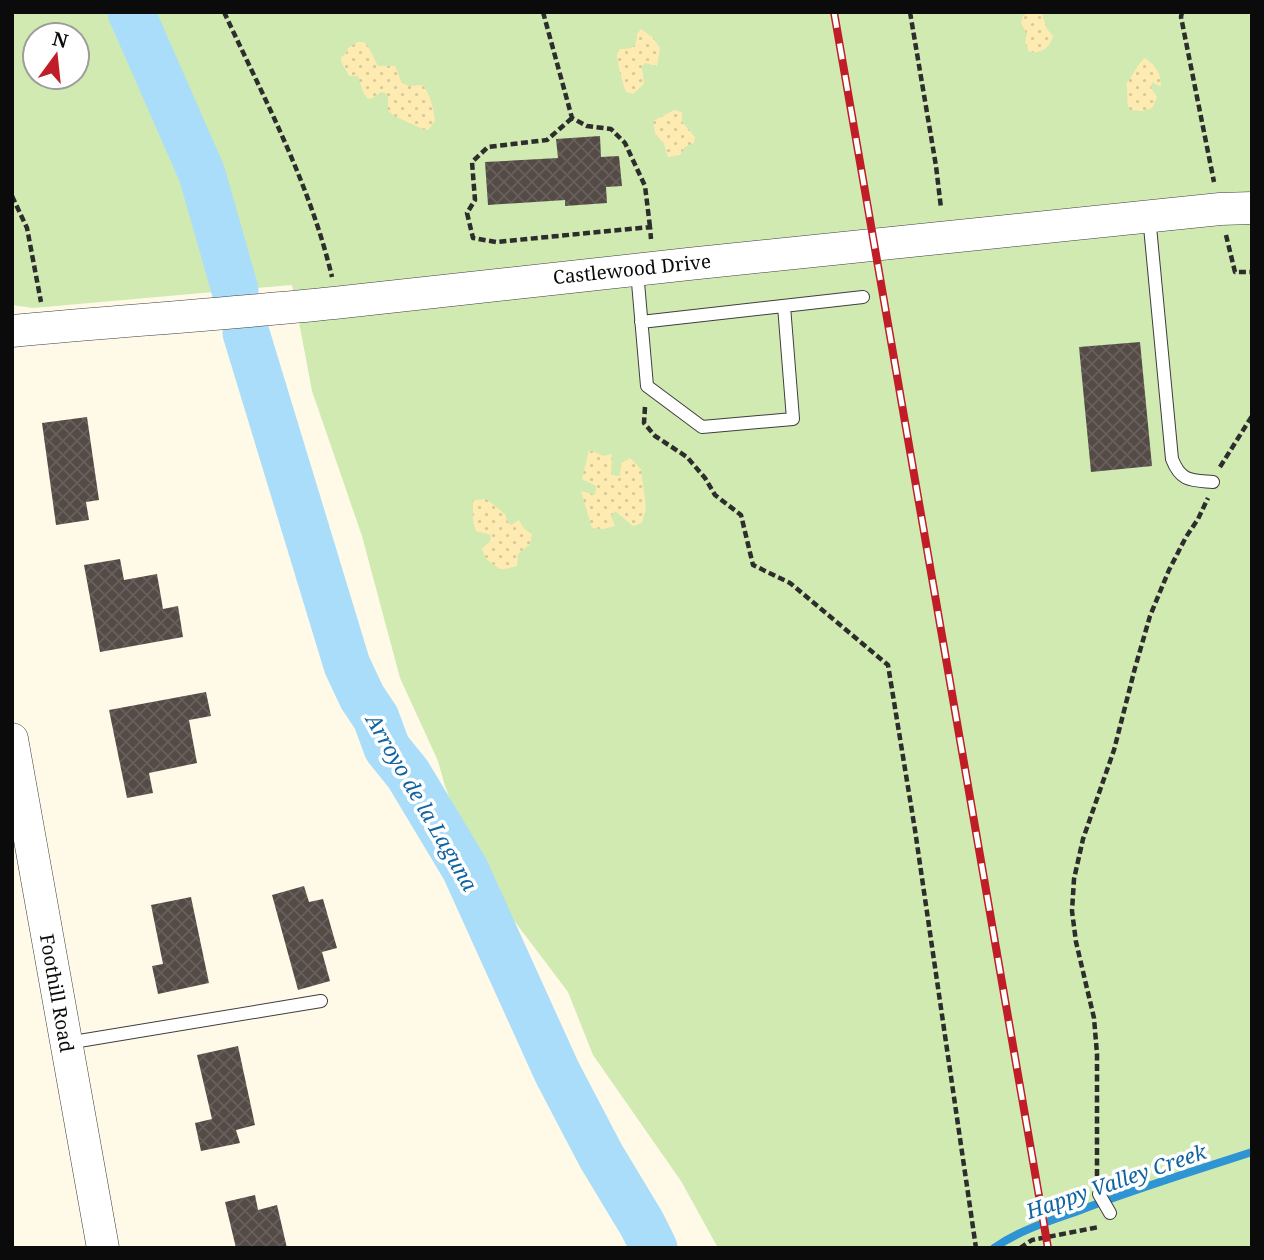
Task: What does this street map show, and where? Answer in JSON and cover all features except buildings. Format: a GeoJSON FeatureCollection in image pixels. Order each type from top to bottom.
{"type":"FeatureCollection","features":[{"type":"Feature","properties":{"kind":"street","name":"Castlewood Drive"},"geometry":{"type":"LineString","coordinates":[[12,331],[336,302],[1149,216],[1252,208]]}},
{"type":"Feature","properties":{"kind":"street","name":"Foothill Road"},"geometry":{"type":"LineString","coordinates":[[12,739],[103,1248]]}},
{"type":"Feature","properties":{"kind":"lane"},"geometry":{"type":"LineString","coordinates":[[1149,216],[1172,459],[1177,473],[1190,480],[1213,482]]}},
{"type":"Feature","properties":{"kind":"lane"},"geometry":{"type":"LineString","coordinates":[[645,268],[641,323],[647,386],[702,427],[793,419],[784,306]]}},
{"type":"Feature","properties":{"kind":"lane"},"geometry":{"type":"LineString","coordinates":[[641,323],[863,297]]}},
{"type":"Feature","properties":{"kind":"lane"},"geometry":{"type":"LineString","coordinates":[[66,1043],[321,1001]]}},
{"type":"Feature","properties":{"kind":"lane"},"geometry":{"type":"LineString","coordinates":[[1099,1194],[1111,1213]]}},
{"type":"Feature","properties":{"kind":"path"},"geometry":{"type":"LineString","coordinates":[[224,12],[296,168],[313,212],[331,271],[336,302]]}},
{"type":"Feature","properties":{"kind":"path"},"geometry":{"type":"LineString","coordinates":[[543,12],[572,118],[587,126],[611,129],[625,143],[645,186],[650,227],[645,268]]}},
{"type":"Feature","properties":{"kind":"path"},"geometry":{"type":"LineString","coordinates":[[910,12],[945,237]]}},
{"type":"Feature","properties":{"kind":"path"},"geometry":{"type":"LineString","coordinates":[[1182,12],[1220,209],[1235,272],[1252,272]]}},
{"type":"Feature","properties":{"kind":"path"},"geometry":{"type":"LineString","coordinates":[[572,118],[547,140],[488,147],[472,162],[475,200],[467,213],[473,238],[496,242],[650,227]]}},
{"type":"Feature","properties":{"kind":"path"},"geometry":{"type":"LineString","coordinates":[[12,195],[27,228],[46,327]]}},
{"type":"Feature","properties":{"kind":"path"},"geometry":{"type":"LineString","coordinates":[[647,386],[644,423],[655,436],[687,457],[715,495],[741,515],[754,565],[790,583],[888,665],[976,1248]]}},
{"type":"Feature","properties":{"kind":"path"},"geometry":{"type":"LineString","coordinates":[[1099,1194],[1097,1054],[1094,1018],[1076,942],[1072,911],[1074,879],[1083,839],[1114,750],[1150,616],[1168,570],[1202,511],[1223,460],[1252,416]]}},
{"type":"Feature","properties":{"kind":"path"},"geometry":{"type":"LineString","coordinates":[[1020,1248],[1032,1240],[1103,1226],[1110,1222],[1111,1213]]}},
{"type":"Feature","properties":{"kind":"green space"},"geometry":{"type":"Polygon","coordinates":[[[12,12],[1252,12],[1252,1248],[718,1248],[681,1181],[593,1055],[568,992],[488,886],[460,825],[438,761],[400,678],[362,536],[312,391],[292,285],[33,308],[12,305],[12,12]]]}},
{"type":"Feature","properties":{"kind":"sand"},"geometry":{"type":"Polygon","coordinates":[[[1029,12],[1042,14],[1047,29],[1053,36],[1048,47],[1038,52],[1029,52],[1025,42],[1027,34],[1021,23],[1023,16],[1029,12]]]}},
{"type":"Feature","properties":{"kind":"sand"},"geometry":{"type":"Polygon","coordinates":[[[641,29],[653,38],[660,48],[657,66],[645,63],[642,67],[644,84],[633,94],[626,92],[617,54],[620,49],[633,46],[641,29]]]}},
{"type":"Feature","properties":{"kind":"sand"},"geometry":{"type":"Polygon","coordinates":[[[358,42],[364,42],[369,48],[378,66],[395,66],[402,83],[409,86],[423,85],[431,102],[435,121],[428,130],[394,116],[388,110],[388,97],[385,93],[367,98],[358,76],[349,76],[341,57],[346,54],[348,48],[358,42]]]}},
{"type":"Feature","properties":{"kind":"sand"},"geometry":{"type":"Polygon","coordinates":[[[1145,58],[1157,70],[1161,87],[1152,82],[1151,88],[1157,97],[1152,108],[1143,111],[1130,110],[1126,84],[1145,58]]]}},
{"type":"Feature","properties":{"kind":"sand"},"geometry":{"type":"Polygon","coordinates":[[[674,110],[682,112],[682,122],[695,137],[694,143],[685,147],[680,155],[668,157],[664,144],[655,133],[653,121],[674,110]]]}},
{"type":"Feature","properties":{"kind":"sand"},"geometry":{"type":"Polygon","coordinates":[[[589,450],[604,456],[612,454],[611,475],[620,476],[621,463],[630,458],[641,469],[646,508],[642,523],[633,526],[615,511],[611,516],[615,526],[592,528],[581,491],[595,495],[596,486],[582,479],[589,450]]]}},
{"type":"Feature","properties":{"kind":"sand"},"geometry":{"type":"Polygon","coordinates":[[[486,499],[505,514],[511,525],[519,520],[524,529],[532,534],[530,544],[518,554],[517,566],[501,570],[486,559],[482,549],[490,541],[491,535],[476,531],[473,500],[486,499]]]}},
{"type":"Feature","properties":{"kind":"waterway","name":"Arroyo de la Laguna"},"geometry":{"type":"LineString","coordinates":[[131,12],[202,174],[235,290]]}},
{"type":"Feature","properties":{"kind":"waterway","name":"Arroyo de la Laguna"},"geometry":{"type":"LineString","coordinates":[[246,333],[347,665],[362,697],[376,718],[387,748],[408,774],[465,869],[557,1072],[654,1248]]}},
{"type":"Feature","properties":{"kind":"waterway","name":"Happy Valley Creek"},"geometry":{"type":"LineString","coordinates":[[994,1248],[1046,1222],[1252,1152]]}},
{"type":"Feature","properties":{"kind":"railway"},"geometry":{"type":"LineString","coordinates":[[834,12],[1048,1248]]}}]}
